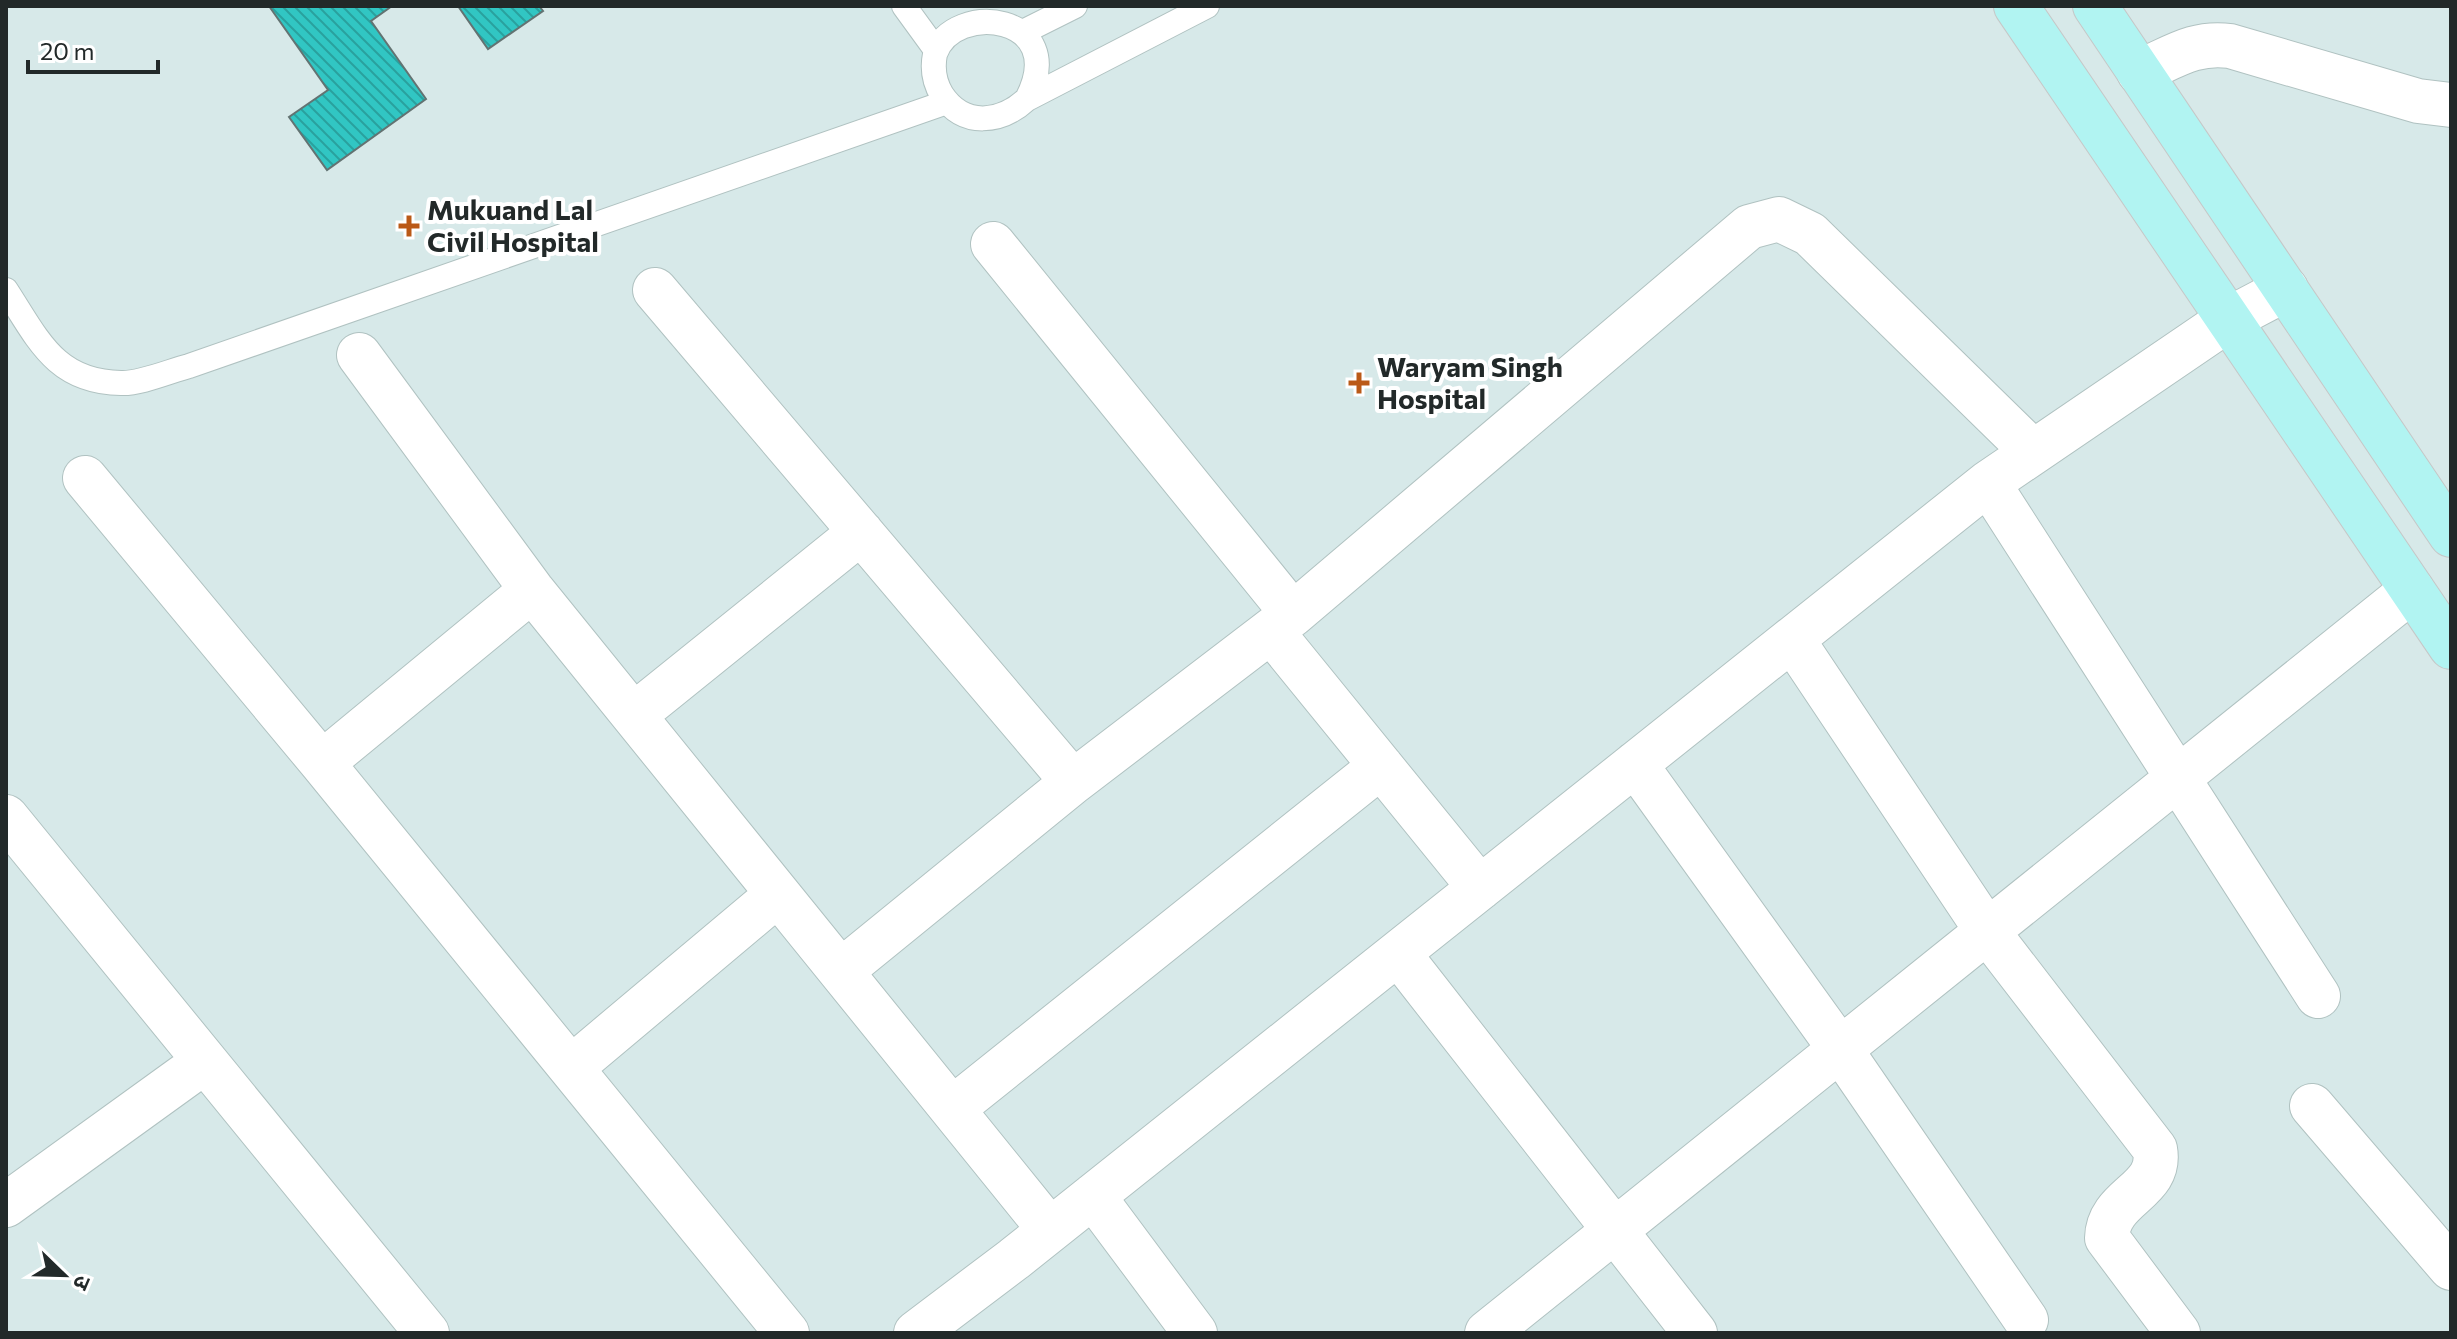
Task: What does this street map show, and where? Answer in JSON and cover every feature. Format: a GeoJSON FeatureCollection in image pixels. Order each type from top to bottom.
{"type":"FeatureCollection","features":[{"type":"Feature","properties":{"kind":"main road"},"geometry":{"type":"LineString","coordinates":[[2016,6],[2451,647]]}},
{"type":"Feature","properties":{"kind":"main road"},"geometry":{"type":"LineString","coordinates":[[2095,6],[2451,535]]}},
{"type":"Feature","properties":{"kind":"street"},"geometry":{"type":"LineString","coordinates":[[2139,72],[2210,43],[2230,46],[2418,101],[2451,105]]}},
{"type":"Feature","properties":{"kind":"street"},"geometry":{"type":"LineString","coordinates":[[841,971],[1073,782],[1282,622],[1749,227],[1779,219],[1810,234],[2033,452]]}},
{"type":"Feature","properties":{"kind":"street"},"geometry":{"type":"LineString","coordinates":[[993,244],[1282,622],[1381,766],[1480,888]]}},
{"type":"Feature","properties":{"kind":"street"},"geometry":{"type":"LineString","coordinates":[[916,1333],[1093,1196],[1988,483],[2229,319],[2286,289]]}},
{"type":"Feature","properties":{"kind":"street"},"geometry":{"type":"LineString","coordinates":[[655,290],[1073,782]]}},
{"type":"Feature","properties":{"kind":"street"},"geometry":{"type":"LineString","coordinates":[[359,355],[532,590],[1050,1230]]}},
{"type":"Feature","properties":{"kind":"street"},"geometry":{"type":"LineString","coordinates":[[85,478],[787,1333]]}},
{"type":"Feature","properties":{"kind":"street"},"geometry":{"type":"LineString","coordinates":[[1988,483],[2318,996]]}},
{"type":"Feature","properties":{"kind":"street"},"geometry":{"type":"LineString","coordinates":[[634,715],[861,532]]}},
{"type":"Feature","properties":{"kind":"street"},"geometry":{"type":"LineString","coordinates":[[322,763],[532,590]]}},
{"type":"Feature","properties":{"kind":"street"},"geometry":{"type":"LineString","coordinates":[[1487,1333],[2412,590]]}},
{"type":"Feature","properties":{"kind":"street"},"geometry":{"type":"LineString","coordinates":[[1792,639],[1987,931],[2155,1149],[2157,1163],[2149,1180],[2114,1211],[2107,1224],[2107,1238],[2178,1333]]}},
{"type":"Feature","properties":{"kind":"street"},"geometry":{"type":"LineString","coordinates":[[1635,764],[1840,1049],[2026,1320]]}},
{"type":"Feature","properties":{"kind":"street"},"geometry":{"type":"LineString","coordinates":[[952,1109],[1381,766]]}},
{"type":"Feature","properties":{"kind":"street"},"geometry":{"type":"LineString","coordinates":[[6,817],[427,1333]]}},
{"type":"Feature","properties":{"kind":"street"},"geometry":{"type":"LineString","coordinates":[[571,1068],[778,894]]}},
{"type":"Feature","properties":{"kind":"street"},"geometry":{"type":"LineString","coordinates":[[1398,953],[1695,1333]]}},
{"type":"Feature","properties":{"kind":"street"},"geometry":{"type":"LineString","coordinates":[[6,1205],[204,1062]]}},
{"type":"Feature","properties":{"kind":"street"},"geometry":{"type":"LineString","coordinates":[[2312,1106],[2451,1268]]}},
{"type":"Feature","properties":{"kind":"street"},"geometry":{"type":"LineString","coordinates":[[1093,1196],[1195,1333]]}},
{"type":"Feature","properties":{"kind":"lane"},"geometry":{"type":"LineString","coordinates":[[904,6],[936,50]]}},
{"type":"Feature","properties":{"kind":"lane"},"geometry":{"type":"LineString","coordinates":[[1025,31],[1075,6]]}},
{"type":"Feature","properties":{"kind":"lane"},"geometry":{"type":"LineString","coordinates":[[1027,99],[1036,82],[1038,64],[1034,46],[1025,31],[990,10],[958,22],[944,34],[936,50],[933,69],[937,87],[947,102],[961,113],[979,119],[997,118],[1014,111],[1027,99],[1207,6]]}},
{"type":"Feature","properties":{"kind":"lane"},"geometry":{"type":"LineString","coordinates":[[6,290],[49,355],[76,376],[123,384],[189,366],[947,102]]}},
{"type":"Feature","properties":{"kind":"building"},"geometry":{"type":"Polygon","coordinates":[[[269,6],[392,6],[371,21],[426,99],[327,170],[289,117],[328,90],[269,6]]]}},
{"type":"Feature","properties":{"kind":"building"},"geometry":{"type":"Polygon","coordinates":[[[458,6],[539,6],[543,11],[488,49],[458,6]]]}},
{"type":"Feature","properties":{"kind":"place","name":"Mukuand Lal Civil Hospital"},"geometry":{"type":"Point","coordinates":[409,226]}},
{"type":"Feature","properties":{"kind":"place","name":"Waryam Singh Hospital"},"geometry":{"type":"Point","coordinates":[1359,383]}}]}
